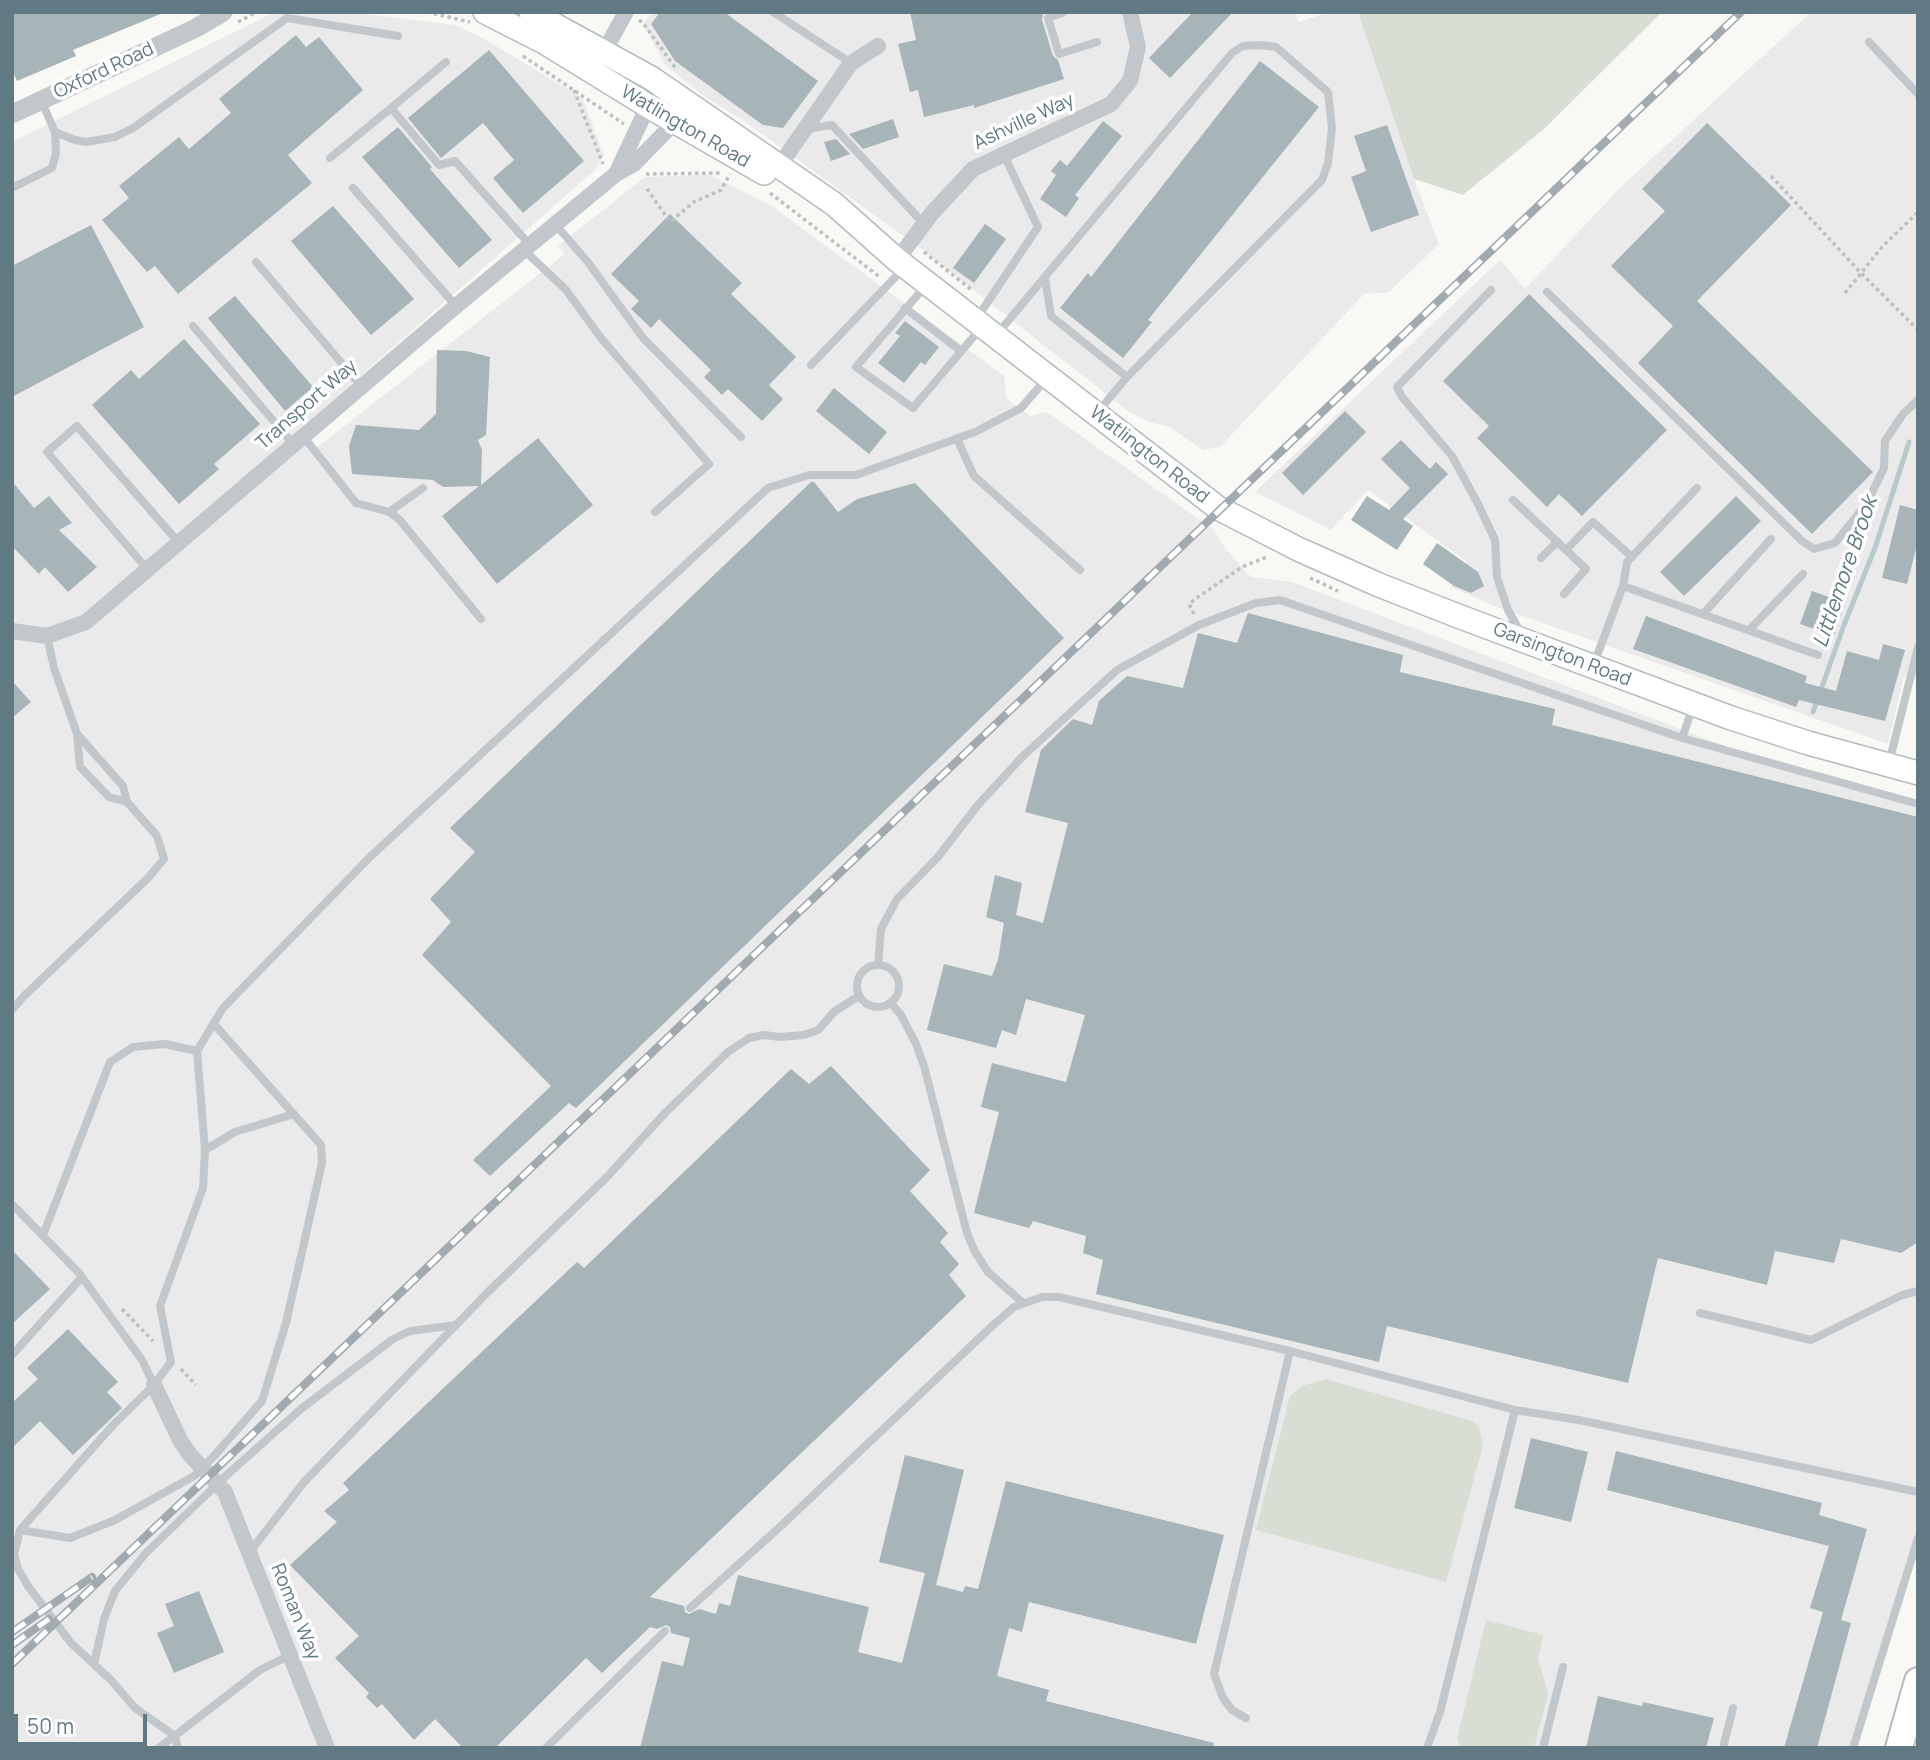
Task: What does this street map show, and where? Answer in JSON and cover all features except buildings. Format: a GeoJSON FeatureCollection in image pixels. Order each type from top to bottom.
{"type":"FeatureCollection","features":[{"type":"Feature","properties":{"kind":"highway"},"geometry":{"type":"LineString","coordinates":[[1899,1748],[1918,1681]]}},
{"type":"Feature","properties":{"kind":"main road","name":"Watlington Road"},"geometry":{"type":"LineString","coordinates":[[531,12],[604,51],[679,96],[775,172],[928,283],[1218,508]]}},
{"type":"Feature","properties":{"kind":"main road","name":"Watlington Road"},"geometry":{"type":"LineString","coordinates":[[482,18],[558,50],[675,122],[775,172]]}},
{"type":"Feature","properties":{"kind":"main road","name":"Garsington Road"},"geometry":{"type":"LineString","coordinates":[[1218,508],[1298,549],[1368,580],[1593,667],[1808,743],[1918,773]]}},
{"type":"Feature","properties":{"kind":"street","name":"Oxford Road"},"geometry":{"type":"LineString","coordinates":[[196,28],[211,12]]}},
{"type":"Feature","properties":{"kind":"street","name":"Oxford Road"},"geometry":{"type":"LineString","coordinates":[[12,114],[196,28],[223,12]]}},
{"type":"Feature","properties":{"kind":"street"},"geometry":{"type":"LineString","coordinates":[[593,72],[626,12]]}},
{"type":"Feature","properties":{"kind":"street","name":"Ashville Way"},"geometry":{"type":"LineString","coordinates":[[895,258],[973,169],[1111,104],[1130,81],[1138,47],[1130,12]]}},
{"type":"Feature","properties":{"kind":"street"},"geometry":{"type":"LineString","coordinates":[[775,172],[851,63],[878,46]]}},
{"type":"Feature","properties":{"kind":"street"},"geometry":{"type":"LineString","coordinates":[[648,106],[679,96],[675,122]]}},
{"type":"Feature","properties":{"kind":"street","name":"Transport Way"},"geometry":{"type":"LineString","coordinates":[[616,174],[648,106]]}},
{"type":"Feature","properties":{"kind":"street","name":"Transport Way"},"geometry":{"type":"LineString","coordinates":[[12,631],[47,636],[86,622],[456,306],[616,174],[634,164],[675,122]]}},
{"type":"Feature","properties":{"kind":"street"},"geometry":{"type":"LineString","coordinates":[[154,1385],[180,1440],[217,1492]]}},
{"type":"Feature","properties":{"kind":"street","name":"Roman Way"},"geometry":{"type":"LineString","coordinates":[[217,1492],[249,1553],[327,1748]]}},
{"type":"Feature","properties":{"kind":"lane"},"geometry":{"type":"LineString","coordinates":[[773,12],[851,63]]}},
{"type":"Feature","properties":{"kind":"lane"},"geometry":{"type":"LineString","coordinates":[[1064,12],[1048,18],[1059,54],[1097,42]]}},
{"type":"Feature","properties":{"kind":"lane"},"geometry":{"type":"LineString","coordinates":[[55,132],[86,142],[115,137],[133,128],[287,18],[398,36]]}},
{"type":"Feature","properties":{"kind":"lane"},"geometry":{"type":"LineString","coordinates":[[1869,43],[1918,93]]}},
{"type":"Feature","properties":{"kind":"lane"},"geometry":{"type":"LineString","coordinates":[[928,283],[856,368],[913,408],[985,327],[1045,278],[1232,53],[1243,46],[1276,47],[1328,92],[1332,128],[1328,163],[1322,180],[1128,377],[1096,414]]}},
{"type":"Feature","properties":{"kind":"lane"},"geometry":{"type":"LineString","coordinates":[[330,158],[446,62]]}},
{"type":"Feature","properties":{"kind":"lane"},"geometry":{"type":"LineString","coordinates":[[12,188],[52,168],[56,153],[55,132],[41,100]]}},
{"type":"Feature","properties":{"kind":"lane"},"geometry":{"type":"LineString","coordinates":[[391,108],[439,165],[455,161],[566,290],[601,338],[709,464],[655,512]]}},
{"type":"Feature","properties":{"kind":"lane"},"geometry":{"type":"LineString","coordinates":[[804,129],[832,125],[924,224]]}},
{"type":"Feature","properties":{"kind":"lane"},"geometry":{"type":"LineString","coordinates":[[985,327],[1038,227],[1003,155]]}},
{"type":"Feature","properties":{"kind":"lane"},"geometry":{"type":"LineString","coordinates":[[353,188],[456,306]]}},
{"type":"Feature","properties":{"kind":"lane"},"geometry":{"type":"LineString","coordinates":[[555,224],[587,261],[643,338],[741,437]]}},
{"type":"Feature","properties":{"kind":"lane"},"geometry":{"type":"LineString","coordinates":[[811,365],[895,258]]}},
{"type":"Feature","properties":{"kind":"lane"},"geometry":{"type":"LineString","coordinates":[[256,262],[362,386]]}},
{"type":"Feature","properties":{"kind":"lane"},"geometry":{"type":"LineString","coordinates":[[1045,278],[1051,316],[1128,377]]}},
{"type":"Feature","properties":{"kind":"lane"},"geometry":{"type":"LineString","coordinates":[[1491,290],[1397,387],[1402,397],[1452,456],[1478,504],[1495,540],[1497,577],[1508,610],[1525,641]]}},
{"type":"Feature","properties":{"kind":"lane"},"geometry":{"type":"LineString","coordinates":[[1547,292],[1802,541],[1814,549],[1835,543],[1867,503],[1884,467],[1885,441],[1903,414],[1918,400]]}},
{"type":"Feature","properties":{"kind":"lane"},"geometry":{"type":"LineString","coordinates":[[905,308],[961,351]]}},
{"type":"Feature","properties":{"kind":"lane"},"geometry":{"type":"LineString","coordinates":[[193,326],[356,503],[390,512],[481,619]]}},
{"type":"Feature","properties":{"kind":"lane"},"geometry":{"type":"LineString","coordinates":[[178,1748],[175,1736],[135,1708],[71,1643],[15,1572],[14,1554],[20,1530],[172,1362],[160,1306],[203,1188],[205,1150],[197,1051],[223,1008],[370,857],[768,488],[809,475],[856,475],[957,439],[1021,408],[1049,376]]}},
{"type":"Feature","properties":{"kind":"lane"},"geometry":{"type":"LineString","coordinates":[[147,569],[47,452],[77,426],[179,542]]}},
{"type":"Feature","properties":{"kind":"lane"},"geometry":{"type":"LineString","coordinates":[[957,439],[974,476],[1080,570]]}},
{"type":"Feature","properties":{"kind":"lane"},"geometry":{"type":"LineString","coordinates":[[390,512],[423,488]]}},
{"type":"Feature","properties":{"kind":"lane"},"geometry":{"type":"LineString","coordinates":[[1593,667],[1623,586],[1627,562],[1697,488]]}},
{"type":"Feature","properties":{"kind":"lane"},"geometry":{"type":"LineString","coordinates":[[1513,500],[1586,569],[1564,594]]}},
{"type":"Feature","properties":{"kind":"lane"},"geometry":{"type":"LineString","coordinates":[[1566,550],[1593,522],[1632,557]]}},
{"type":"Feature","properties":{"kind":"lane"},"geometry":{"type":"LineString","coordinates":[[1703,614],[1771,539]]}},
{"type":"Feature","properties":{"kind":"lane"},"geometry":{"type":"LineString","coordinates":[[1541,558],[1558,542]]}},
{"type":"Feature","properties":{"kind":"lane"},"geometry":{"type":"LineString","coordinates":[[1750,629],[1803,574]]}},
{"type":"Feature","properties":{"kind":"lane"},"geometry":{"type":"LineString","coordinates":[[1623,586],[1818,655]]}},
{"type":"Feature","properties":{"kind":"lane"},"geometry":{"type":"LineString","coordinates":[[878,965],[881,929],[897,899],[938,857],[977,806],[1022,757],[1117,670],[1199,625],[1256,603],[1280,600],[1684,734],[1918,804]]}},
{"type":"Feature","properties":{"kind":"lane"},"geometry":{"type":"LineString","coordinates":[[47,636],[54,668],[77,734],[80,766],[109,797],[127,802]]}},
{"type":"Feature","properties":{"kind":"lane"},"geometry":{"type":"LineString","coordinates":[[1888,766],[1914,680],[1918,647]]}},
{"type":"Feature","properties":{"kind":"lane"},"geometry":{"type":"LineString","coordinates":[[1684,734],[1694,704]]}},
{"type":"Feature","properties":{"kind":"lane"},"geometry":{"type":"LineString","coordinates":[[12,1010],[148,878],[164,859],[157,836],[127,802],[123,786],[77,734]]}},
{"type":"Feature","properties":{"kind":"lane"},"geometry":{"type":"LineString","coordinates":[[878,965],[890,969],[898,979],[898,992],[891,1003],[873,1007],[859,996],[857,985],[860,975],[868,967],[878,965]]}},
{"type":"Feature","properties":{"kind":"lane"},"geometry":{"type":"LineString","coordinates":[[249,1553],[304,1482],[456,1325],[607,1177],[665,1113],[729,1052],[749,1038],[764,1035],[804,1035],[818,1030],[828,1016],[859,996]]}},
{"type":"Feature","properties":{"kind":"lane"},"geometry":{"type":"LineString","coordinates":[[891,1003],[911,1034],[924,1066],[964,1221],[975,1252],[988,1272],[1022,1302]]}},
{"type":"Feature","properties":{"kind":"lane"},"geometry":{"type":"LineString","coordinates":[[20,1530],[70,1538],[116,1520],[194,1476],[262,1401],[286,1323],[322,1163],[321,1145],[214,1024]]}},
{"type":"Feature","properties":{"kind":"lane"},"geometry":{"type":"LineString","coordinates":[[43,1235],[97,1088],[110,1062],[133,1047],[165,1044],[197,1051]]}},
{"type":"Feature","properties":{"kind":"lane"},"geometry":{"type":"LineString","coordinates":[[205,1150],[235,1132],[294,1114]]}},
{"type":"Feature","properties":{"kind":"lane"},"geometry":{"type":"LineString","coordinates":[[12,1204],[82,1277],[142,1360],[154,1385]]}},
{"type":"Feature","properties":{"kind":"lane"},"geometry":{"type":"LineString","coordinates":[[12,1354],[82,1277]]}},
{"type":"Feature","properties":{"kind":"lane"},"geometry":{"type":"LineString","coordinates":[[1700,1313],[1811,1340],[1821,1338],[1902,1295],[1918,1291]]}},
{"type":"Feature","properties":{"kind":"lane"},"geometry":{"type":"LineString","coordinates":[[690,1608],[782,1525],[991,1327],[1022,1302],[1042,1297],[1059,1297],[1290,1351],[1515,1410],[1604,1425],[1918,1492]]}},
{"type":"Feature","properties":{"kind":"lane"},"geometry":{"type":"LineString","coordinates":[[94,1664],[104,1619],[116,1591],[145,1554],[217,1492],[229,1473],[301,1409],[393,1339],[410,1331],[456,1325]]}},
{"type":"Feature","properties":{"kind":"lane"},"geometry":{"type":"LineString","coordinates":[[1246,1718],[1232,1710],[1223,1698],[1214,1674],[1290,1351]]}},
{"type":"Feature","properties":{"kind":"lane"},"geometry":{"type":"LineString","coordinates":[[1427,1748],[1440,1712],[1515,1410]]}},
{"type":"Feature","properties":{"kind":"lane"},"geometry":{"type":"LineString","coordinates":[[1853,1748],[1918,1538]]}},
{"type":"Feature","properties":{"kind":"lane"},"geometry":{"type":"LineString","coordinates":[[546,1748],[664,1631]]}},
{"type":"Feature","properties":{"kind":"lane"},"geometry":{"type":"LineString","coordinates":[[159,1748],[260,1670],[290,1655]]}},
{"type":"Feature","properties":{"kind":"lane"},"geometry":{"type":"LineString","coordinates":[[1543,1748],[1563,1667]]}},
{"type":"Feature","properties":{"kind":"lane"},"geometry":{"type":"LineString","coordinates":[[1723,1748],[1733,1708]]}},
{"type":"Feature","properties":{"kind":"path"},"geometry":{"type":"LineString","coordinates":[[427,12],[482,18]]}},
{"type":"Feature","properties":{"kind":"path"},"geometry":{"type":"LineString","coordinates":[[558,50],[605,167],[616,174],[731,172]]}},
{"type":"Feature","properties":{"kind":"path"},"geometry":{"type":"LineString","coordinates":[[517,51],[636,131]]}},
{"type":"Feature","properties":{"kind":"path"},"geometry":{"type":"LineString","coordinates":[[720,167],[731,172]]}},
{"type":"Feature","properties":{"kind":"path"},"geometry":{"type":"LineString","coordinates":[[647,189],[670,222],[694,202],[721,190],[731,172]]}},
{"type":"Feature","properties":{"kind":"path"},"geometry":{"type":"LineString","coordinates":[[1771,176],[1918,330]]}},
{"type":"Feature","properties":{"kind":"path"},"geometry":{"type":"LineString","coordinates":[[1845,293],[1882,247],[1918,212]]}},
{"type":"Feature","properties":{"kind":"path"},"geometry":{"type":"LineString","coordinates":[[1199,625],[1189,604],[1242,567]]}},
{"type":"Feature","properties":{"kind":"shaded area"},"geometry":{"type":"Polygon","coordinates":[[[275,12],[349,12],[455,25],[481,37],[582,98],[604,155],[596,169],[293,435],[311,452],[565,254],[558,246],[645,177],[710,175],[770,205],[1004,376],[1006,398],[1030,416],[1047,412],[1214,530],[1225,548],[1251,577],[1292,582],[1733,749],[1918,801],[1918,1534],[1856,1748],[12,1748],[12,142],[275,12]]]}},
{"type":"Feature","properties":{"kind":"shaded area"},"geometry":{"type":"Polygon","coordinates":[[[653,12],[1295,12],[1298,22],[1330,12],[1358,12],[1414,179],[1439,244],[1389,292],[1364,294],[1220,447],[1203,450],[1168,426],[1149,422],[1128,411],[916,245],[747,123],[705,97],[665,65],[643,23],[653,12]]]}},
{"type":"Feature","properties":{"kind":"shaded area"},"geometry":{"type":"Polygon","coordinates":[[[1358,12],[1662,12],[1544,129],[1463,195],[1414,179],[1358,12]]]}},
{"type":"Feature","properties":{"kind":"shaded area"},"geometry":{"type":"Polygon","coordinates":[[[1811,12],[1918,12],[1918,679],[1904,676],[1888,744],[1497,607],[1451,587],[1467,562],[1368,490],[1331,530],[1255,492],[1500,260],[1525,289],[1621,187],[1811,12]]]}},
{"type":"Feature","properties":{"kind":"shaded area"},"geometry":{"type":"Polygon","coordinates":[[[1326,1379],[1472,1421],[1479,1427],[1483,1445],[1446,1582],[1256,1530],[1290,1396],[1302,1386],[1326,1379]]]}},
{"type":"Feature","properties":{"kind":"shaded area"},"geometry":{"type":"Polygon","coordinates":[[[1486,1620],[1543,1635],[1538,1658],[1548,1694],[1534,1748],[1461,1748],[1457,1739],[1486,1620]]]}},
{"type":"Feature","properties":{"kind":"waterway","name":"Littlemore Brook"},"geometry":{"type":"LineString","coordinates":[[1813,712],[1875,548],[1909,442]]}},
{"type":"Feature","properties":{"kind":"railway"},"geometry":{"type":"LineString","coordinates":[[12,1664],[1741,12]]}},
{"type":"Feature","properties":{"kind":"railway"},"geometry":{"type":"LineString","coordinates":[[12,1632],[92,1577]]}},
{"type":"Feature","properties":{"kind":"railway"},"geometry":{"type":"LineString","coordinates":[[12,1645],[49,1619]]}}]}
